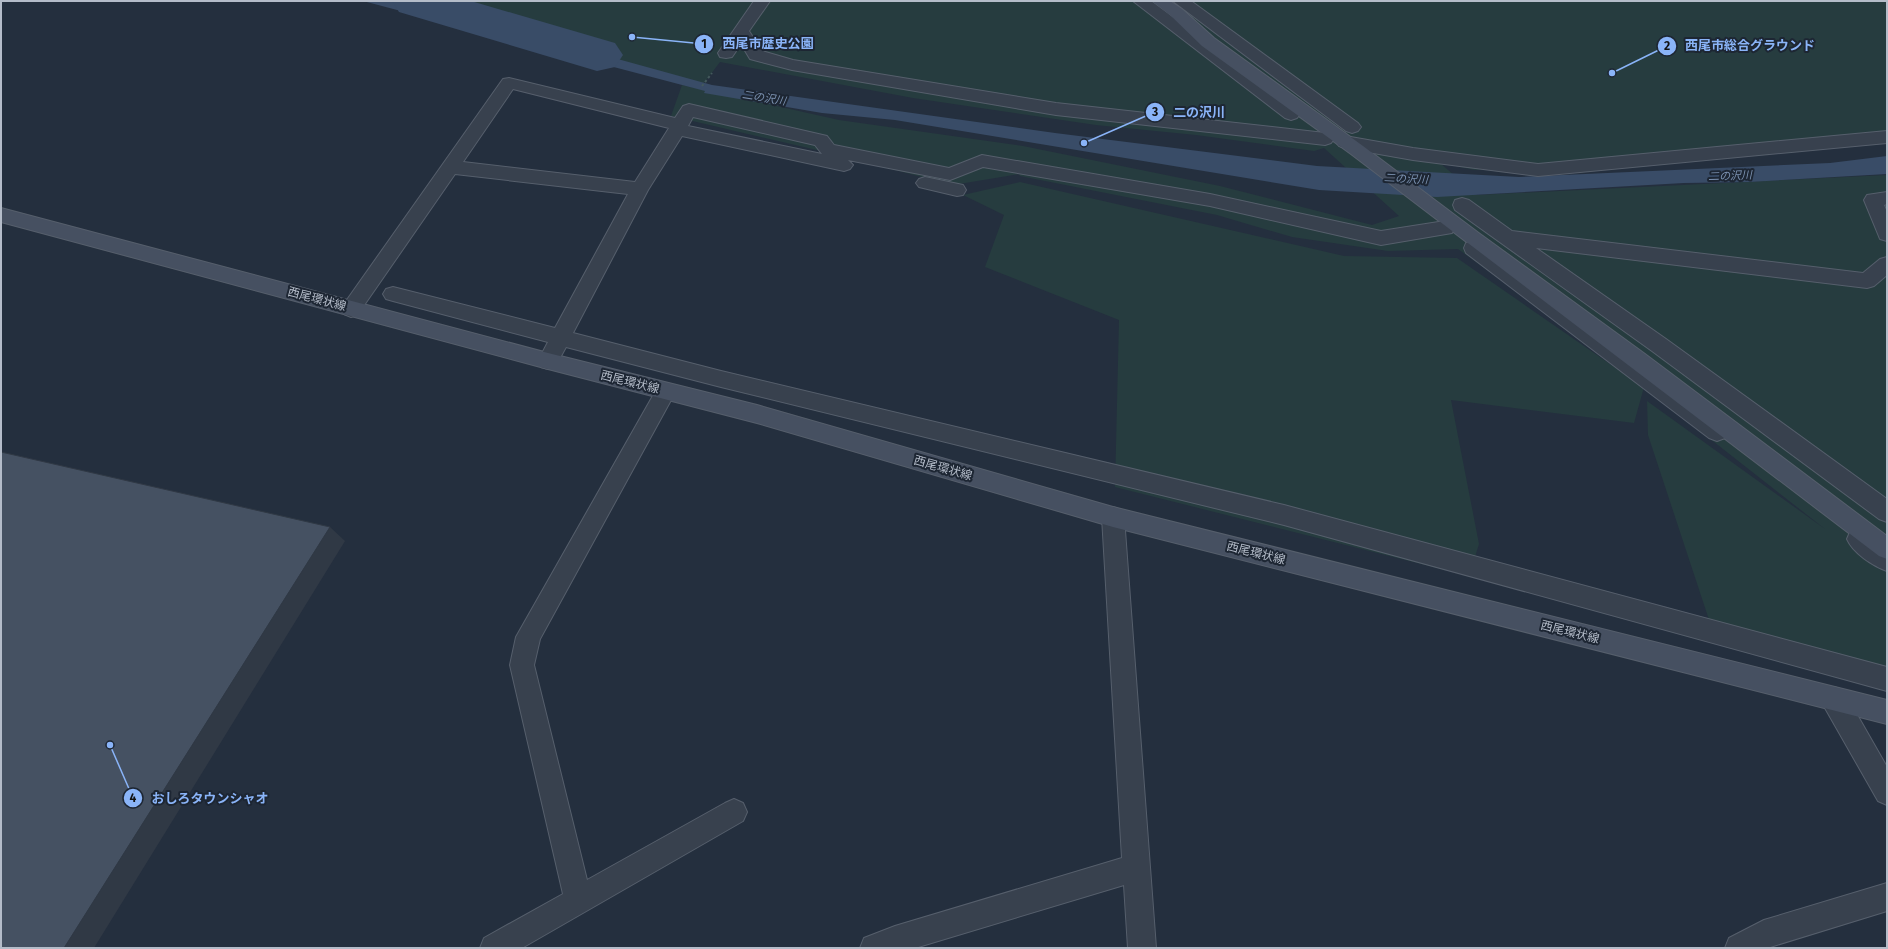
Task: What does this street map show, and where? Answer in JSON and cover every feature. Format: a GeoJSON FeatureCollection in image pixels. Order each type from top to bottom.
{"type":"FeatureCollection","features":[{"type":"Feature","properties":{"kind":"main road"},"geometry":{"type":"LineString","coordinates":[[1160,1],[1176,12],[1208,42],[1352,140],[1473,244],[1638,360],[1887,549]]}},
{"type":"Feature","properties":{"kind":"main road","name":"西尾環状線"},"geometry":{"type":"LineString","coordinates":[[1,215],[548,361],[757,414],[1113,516],[1887,712]]}},
{"type":"Feature","properties":{"kind":"street"},"geometry":{"type":"LineString","coordinates":[[726,53],[762,1]]}},
{"type":"Feature","properties":{"kind":"street"},"geometry":{"type":"LineString","coordinates":[[1140,1],[1292,114]]}},
{"type":"Feature","properties":{"kind":"street"},"geometry":{"type":"LineString","coordinates":[[1181,1],[1352,140],[1413,154],[1538,170],[1887,137]]}},
{"type":"Feature","properties":{"kind":"street"},"geometry":{"type":"LineString","coordinates":[[741,31],[756,55],[792,65],[1056,109],[1325,139]]}},
{"type":"Feature","properties":{"kind":"street"},"geometry":{"type":"LineString","coordinates":[[351,309],[509,83],[682,121],[958,190]]}},
{"type":"Feature","properties":{"kind":"street"},"geometry":{"type":"LineString","coordinates":[[548,361],[640,189],[682,121]]}},
{"type":"Feature","properties":{"kind":"street"},"geometry":{"type":"LineString","coordinates":[[682,121],[821,140],[828,150],[950,174],[982,161],[1210,200],[1381,238],[1445,228]]}},
{"type":"Feature","properties":{"kind":"street"},"geometry":{"type":"LineString","coordinates":[[450,167],[640,189]]}},
{"type":"Feature","properties":{"kind":"street"},"geometry":{"type":"LineString","coordinates":[[1887,198],[1872,200],[1887,234]]}},
{"type":"Feature","properties":{"kind":"street"},"geometry":{"type":"LineString","coordinates":[[1462,205],[1660,345],[1887,512]]}},
{"type":"Feature","properties":{"kind":"street"},"geometry":{"type":"LineString","coordinates":[[1509,238],[1867,281],[1887,264]]}},
{"type":"Feature","properties":{"kind":"street"},"geometry":{"type":"LineString","coordinates":[[1473,244],[1887,561]]}},
{"type":"Feature","properties":{"kind":"street"},"geometry":{"type":"LineString","coordinates":[[393,294],[721,379],[1284,515],[1887,679]]}},
{"type":"Feature","properties":{"kind":"street"},"geometry":{"type":"LineString","coordinates":[[578,900],[522,664],[528,637],[666,391]]}},
{"type":"Feature","properties":{"kind":"street"},"geometry":{"type":"LineString","coordinates":[[1113,516],[1135,868],[1142,948]]}},
{"type":"Feature","properties":{"kind":"street"},"geometry":{"type":"LineString","coordinates":[[1834,699],[1887,792]]}},
{"type":"Feature","properties":{"kind":"street"},"geometry":{"type":"LineString","coordinates":[[494,948],[734,812]]}},
{"type":"Feature","properties":{"kind":"street"},"geometry":{"type":"LineString","coordinates":[[874,948],[903,937],[1135,868]]}},
{"type":"Feature","properties":{"kind":"street"},"geometry":{"type":"LineString","coordinates":[[1739,948],[1764,934],[1887,897]]}},
{"type":"Feature","properties":{"kind":"path"},"geometry":{"type":"LineString","coordinates":[[682,121],[702,87],[726,53]]}},
{"type":"Feature","properties":{"kind":"green space"},"geometry":{"type":"Polygon","coordinates":[[[376,1],[1887,1],[1887,136],[1475,170],[1440,163],[1477,195],[1887,175],[1887,691],[1717,644],[1648,435],[1647,401],[1825,529],[1644,387],[1634,423],[1451,400],[1479,544],[1469,576],[1115,487],[1119,320],[985,267],[1004,215],[963,195],[1020,182],[1344,256],[1457,258],[1636,382],[1592,346],[1458,249],[1388,251],[1292,237],[1217,215],[1020,176],[1019,174],[953,185],[821,151],[671,116],[682,85],[839,120],[1023,146],[1220,186],[1372,225],[1399,216],[1324,148],[1314,151],[1196,135],[1096,125],[913,98],[720,62],[701,87],[376,1]]]}},
{"type":"Feature","properties":{"kind":"water","name":"二の沢川"},"geometry":{"type":"Polygon","coordinates":[[[363,1],[408,1],[712,85],[1055,133],[1317,166],[1519,177],[1830,163],[1887,156],[1887,174],[1749,182],[1684,183],[1437,197],[1319,190],[895,120],[822,113],[704,93],[705,91],[363,1]]]}},
{"type":"Feature","properties":{"kind":"building"},"geometry":{"type":"Polygon","coordinates":[[[1,452],[330,527],[64,948],[1,948],[1,452]]]}},
{"type":"Feature","properties":{"kind":"waterway","name":"二の沢川"},"geometry":{"type":"LineString","coordinates":[[417,1],[597,55]]}},
{"type":"Feature","properties":{"kind":"place","name":"西尾市歴史公園"},"geometry":{"type":"Point","coordinates":[632,37]}},
{"type":"Feature","properties":{"kind":"place","name":"西尾市総合グラウンド"},"geometry":{"type":"Point","coordinates":[1612,73]}},
{"type":"Feature","properties":{"kind":"place","name":"二の沢川"},"geometry":{"type":"Point","coordinates":[1084,143]}},
{"type":"Feature","properties":{"kind":"place","name":"おしろタウンシャオ"},"geometry":{"type":"Point","coordinates":[110,745]}}]}
